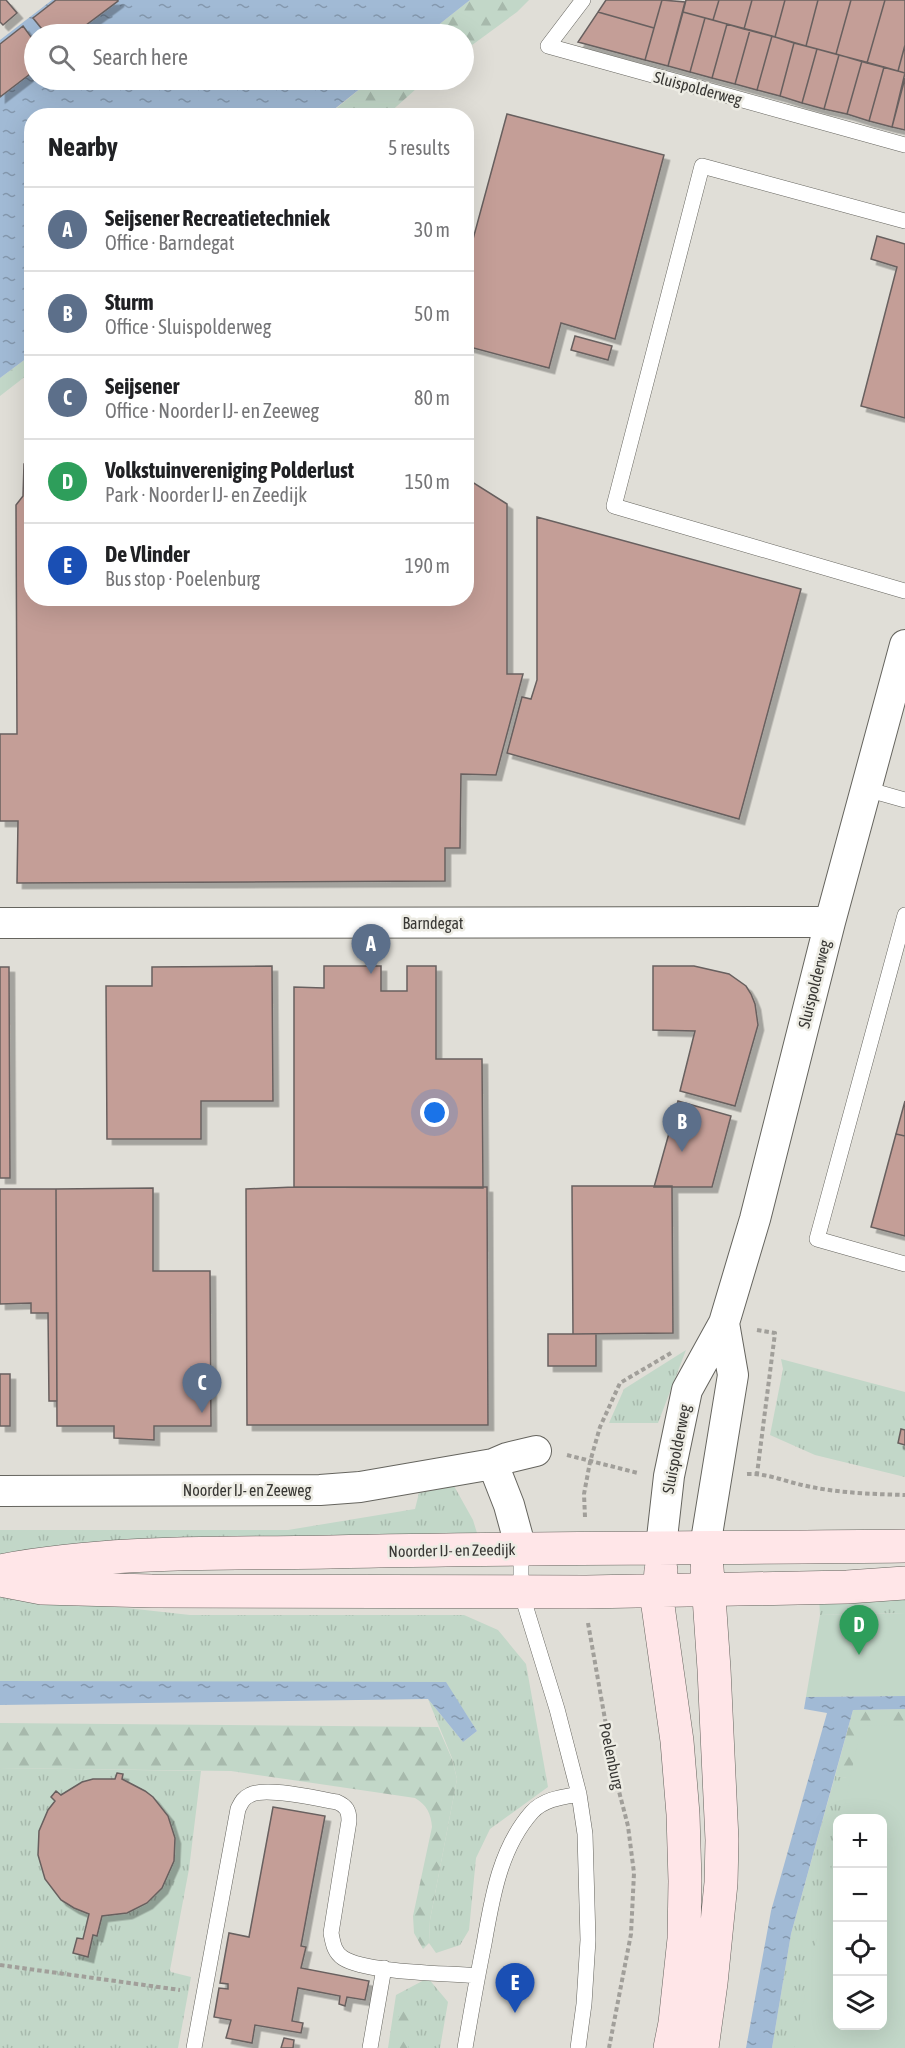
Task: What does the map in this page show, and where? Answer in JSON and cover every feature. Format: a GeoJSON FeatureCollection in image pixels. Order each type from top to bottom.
{"type":"FeatureCollection","features":[{"type":"Feature","properties":{"kind":"street","name":"Sluispolderweg"},"geometry":{"type":"LineString","coordinates":[[661,1547],[669,1476],[687,1390],[724,1323],[755,1219],[830,922],[905,645]]}},
{"type":"Feature","properties":{"kind":"street","name":"Barndegat"},"geometry":{"type":"LineString","coordinates":[[0,923],[830,922]]}},
{"type":"Feature","properties":{"kind":"street","name":"Sluispolderweg"},"geometry":{"type":"LineString","coordinates":[[705,1547],[733,1375],[724,1323]]}},
{"type":"Feature","properties":{"kind":"street","name":"Noorder IJ- en Zeeweg"},"geometry":{"type":"LineString","coordinates":[[0,1491],[320,1490],[360,1487],[493,1464],[536,1451]]}},
{"type":"Feature","properties":{"kind":"street"},"geometry":{"type":"LineString","coordinates":[[493,1464],[509,1505],[521,1550]]}},
{"type":"Feature","properties":{"kind":"street","name":"Noorder IJ- en Zeedijk"},"geometry":{"type":"LineString","coordinates":[[0,1571],[37,1564],[161,1553],[521,1550],[585,1547],[905,1546]]}},
{"type":"Feature","properties":{"kind":"street"},"geometry":{"type":"LineString","coordinates":[[661,1547],[661,1590],[658,1606],[677,1741],[685,1881],[684,1939],[670,2048]]}},
{"type":"Feature","properties":{"kind":"street"},"geometry":{"type":"LineString","coordinates":[[702,2048],[721,1882],[722,1840],[705,1547]]}},
{"type":"Feature","properties":{"kind":"street"},"geometry":{"type":"LineString","coordinates":[[0,1581],[42,1588],[152,1591],[521,1592],[847,1587],[905,1583]]}},
{"type":"Feature","properties":{"kind":"lane","name":"Sluispolderweg"},"geometry":{"type":"LineString","coordinates":[[583,0],[548,46],[905,145]]}},
{"type":"Feature","properties":{"kind":"lane"},"geometry":{"type":"LineString","coordinates":[[905,221],[702,166],[614,506],[905,591]]}},
{"type":"Feature","properties":{"kind":"lane"},"geometry":{"type":"LineString","coordinates":[[866,789],[905,800]]}},
{"type":"Feature","properties":{"kind":"lane"},"geometry":{"type":"LineString","coordinates":[[905,915],[818,1239],[905,1264]]}},
{"type":"Feature","properties":{"kind":"lane"},"geometry":{"type":"LineString","coordinates":[[521,1550],[521,1592],[557,1709],[579,1794],[585,1834],[588,1940],[584,2004],[578,2048]]}},
{"type":"Feature","properties":{"kind":"lane"},"geometry":{"type":"LineString","coordinates":[[195,2048],[238,1809],[242,1800],[252,1793],[267,1791],[337,1802],[344,1805],[349,1812],[331,1933],[334,1948],[342,1957],[355,1963],[384,1968],[477,1976]]}},
{"type":"Feature","properties":{"kind":"lane"},"geometry":{"type":"LineString","coordinates":[[465,2048],[494,1890],[515,1836],[534,1810],[553,1798],[579,1794]]}},
{"type":"Feature","properties":{"kind":"lane"},"geometry":{"type":"LineString","coordinates":[[370,2048],[384,1968]]}},
{"type":"Feature","properties":{"kind":"path"},"geometry":{"type":"LineString","coordinates":[[585,1547],[584,1494],[590,1462],[600,1427],[620,1383],[675,1350]]}},
{"type":"Feature","properties":{"kind":"path","name":"Poelenburg"},"geometry":{"type":"LineString","coordinates":[[586,1592],[591,1648],[615,1776],[628,1826],[634,1872],[631,1934],[609,2048]]}},
{"type":"Feature","properties":{"kind":"path"},"geometry":{"type":"LineString","coordinates":[[0,1965],[205,1993]]}},
{"type":"Feature","properties":{"kind":"green space"},"geometry":{"type":"Polygon","coordinates":[[[470,0],[529,0],[517,12],[474,44],[474,24],[440,24],[470,0]]]}},
{"type":"Feature","properties":{"kind":"green space"},"geometry":{"type":"Polygon","coordinates":[[[359,90],[415,90],[395,108],[337,108],[359,90]]]}},
{"type":"Feature","properties":{"kind":"green space"},"geometry":{"type":"Polygon","coordinates":[[[24,360],[24,377],[0,396],[0,378],[24,360]]]}},
{"type":"Feature","properties":{"kind":"green space"},"geometry":{"type":"Polygon","coordinates":[[[686,1350],[658,1423],[609,1423],[624,1389],[686,1350]]]}},
{"type":"Feature","properties":{"kind":"green space"},"geometry":{"type":"Polygon","coordinates":[[[781,1359],[905,1392],[905,1477],[815,1455],[770,1435],[783,1369],[781,1359]]]}},
{"type":"Feature","properties":{"kind":"green space"},"geometry":{"type":"Polygon","coordinates":[[[454,1486],[473,1520],[477,1533],[473,1540],[0,1558],[0,1530],[288,1530],[415,1509],[419,1493],[454,1486]]]}},
{"type":"Feature","properties":{"kind":"green space"},"geometry":{"type":"Polygon","coordinates":[[[905,1593],[905,1613],[820,1615],[819,1597],[905,1593]]]}},
{"type":"Feature","properties":{"kind":"green space"},"geometry":{"type":"Polygon","coordinates":[[[0,1594],[190,1615],[464,1615],[498,1630],[526,1664],[548,1787],[490,1829],[476,1858],[469,1930],[460,1945],[436,1953],[429,1943],[430,1920],[457,1779],[452,1758],[428,1699],[463,1742],[477,1731],[446,1683],[0,1681],[0,1594]]]}},
{"type":"Feature","properties":{"kind":"green space"},"geometry":{"type":"Polygon","coordinates":[[[905,1613],[905,1696],[806,1697],[820,1615],[905,1613]]]}},
{"type":"Feature","properties":{"kind":"green space"},"geometry":{"type":"Polygon","coordinates":[[[905,1709],[905,1788],[835,1776],[853,1710],[905,1709]]]}},
{"type":"Feature","properties":{"kind":"green space"},"geometry":{"type":"Polygon","coordinates":[[[0,1723],[438,1727],[452,1759],[457,1779],[430,1920],[429,1943],[423,1949],[414,1933],[413,1916],[432,1827],[428,1810],[415,1798],[231,1771],[0,1768],[0,1723]]]}},
{"type":"Feature","properties":{"kind":"green space"},"geometry":{"type":"Polygon","coordinates":[[[905,1725],[905,2048],[794,2048],[833,1859],[833,2030],[887,2030],[887,1814],[843,1814],[861,1726],[905,1725]]]}},
{"type":"Feature","properties":{"kind":"green space"},"geometry":{"type":"Polygon","coordinates":[[[0,1768],[201,1771],[189,1869],[170,1970],[191,1977],[178,2048],[0,2048],[0,1768]]]}},
{"type":"Feature","properties":{"kind":"green space"},"geometry":{"type":"Polygon","coordinates":[[[835,1776],[857,1779],[851,1814],[833,1814],[833,1913],[810,2048],[772,2048],[791,1934],[835,1776]]]}},
{"type":"Feature","properties":{"kind":"green space"},"geometry":{"type":"Polygon","coordinates":[[[428,1978],[448,2002],[440,2048],[388,2048],[396,1995],[428,1978]]]}},
{"type":"Feature","properties":{"kind":"green space"},"geometry":{"type":"Polygon","coordinates":[[[402,2003],[413,2005],[408,2048],[390,2048],[402,2003]]]}},
{"type":"Feature","properties":{"kind":"water"},"geometry":{"type":"Polygon","coordinates":[[[52,0],[470,0],[440,24],[24,24],[24,90],[358,90],[336,108],[24,108],[24,360],[0,378],[0,40],[52,0]]]}},
{"type":"Feature","properties":{"kind":"water"},"geometry":{"type":"Polygon","coordinates":[[[0,1681],[446,1682],[477,1731],[463,1742],[428,1699],[0,1705],[0,1681]]]}},
{"type":"Feature","properties":{"kind":"water"},"geometry":{"type":"Polygon","coordinates":[[[905,1696],[905,1709],[853,1710],[791,1934],[772,2048],[746,2048],[771,1911],[827,1713],[804,1709],[806,1697],[905,1696]]]}},
{"type":"Feature","properties":{"kind":"building"},"geometry":{"type":"Polygon","coordinates":[[[0,0],[6,0],[17,13],[3,25],[0,22],[0,0]]]}},
{"type":"Feature","properties":{"kind":"building"},"geometry":{"type":"Polygon","coordinates":[[[56,0],[118,0],[87,24],[38,24],[33,18],[56,0]]]}},
{"type":"Feature","properties":{"kind":"building"},"geometry":{"type":"Polygon","coordinates":[[[606,0],[662,0],[654,28],[598,12],[606,0]]]}},
{"type":"Feature","properties":{"kind":"building"},"geometry":{"type":"Polygon","coordinates":[[[662,0],[685,2],[668,66],[645,60],[662,0]]]}},
{"type":"Feature","properties":{"kind":"building"},"geometry":{"type":"Polygon","coordinates":[[[686,0],[719,0],[713,20],[683,12],[686,0]]]}},
{"type":"Feature","properties":{"kind":"building"},"geometry":{"type":"Polygon","coordinates":[[[719,0],[752,0],[744,29],[713,20],[719,0]]]}},
{"type":"Feature","properties":{"kind":"building"},"geometry":{"type":"Polygon","coordinates":[[[752,0],[785,0],[775,37],[744,29],[752,0]]]}},
{"type":"Feature","properties":{"kind":"building"},"geometry":{"type":"Polygon","coordinates":[[[785,0],[818,0],[806,46],[775,37],[785,0]]]}},
{"type":"Feature","properties":{"kind":"building"},"geometry":{"type":"Polygon","coordinates":[[[818,0],[851,0],[836,54],[806,46],[818,0]]]}},
{"type":"Feature","properties":{"kind":"building"},"geometry":{"type":"Polygon","coordinates":[[[851,0],[885,0],[867,63],[836,54],[851,0]]]}},
{"type":"Feature","properties":{"kind":"building"},"geometry":{"type":"Polygon","coordinates":[[[885,0],[905,0],[905,45],[898,71],[867,63],[885,0]]]}},
{"type":"Feature","properties":{"kind":"building"},"geometry":{"type":"Polygon","coordinates":[[[598,12],[654,28],[645,60],[578,42],[598,12]]]}},
{"type":"Feature","properties":{"kind":"building"},"geometry":{"type":"Polygon","coordinates":[[[683,12],[705,18],[690,72],[668,66],[683,12]]]}},
{"type":"Feature","properties":{"kind":"building"},"geometry":{"type":"Polygon","coordinates":[[[705,18],[727,24],[712,78],[690,72],[705,18]]]}},
{"type":"Feature","properties":{"kind":"building"},"geometry":{"type":"Polygon","coordinates":[[[727,24],[750,30],[735,84],[712,78],[727,24]]]}},
{"type":"Feature","properties":{"kind":"building"},"geometry":{"type":"Polygon","coordinates":[[[23,26],[24,79],[0,97],[0,44],[23,26]]]}},
{"type":"Feature","properties":{"kind":"building"},"geometry":{"type":"Polygon","coordinates":[[[750,30],[772,36],[757,90],[735,84],[750,30]]]}},
{"type":"Feature","properties":{"kind":"building"},"geometry":{"type":"Polygon","coordinates":[[[772,36],[794,43],[780,96],[757,90],[772,36]]]}},
{"type":"Feature","properties":{"kind":"building"},"geometry":{"type":"Polygon","coordinates":[[[794,43],[817,49],[802,103],[780,96],[794,43]]]}},
{"type":"Feature","properties":{"kind":"building"},"geometry":{"type":"Polygon","coordinates":[[[905,45],[905,73],[898,71],[905,45]]]}},
{"type":"Feature","properties":{"kind":"building"},"geometry":{"type":"Polygon","coordinates":[[[817,49],[839,55],[824,109],[802,103],[817,49]]]}},
{"type":"Feature","properties":{"kind":"building"},"geometry":{"type":"Polygon","coordinates":[[[839,55],[862,61],[847,114],[824,109],[839,55]]]}},
{"type":"Feature","properties":{"kind":"building"},"geometry":{"type":"Polygon","coordinates":[[[862,61],[884,67],[869,121],[847,114],[862,61]]]}},
{"type":"Feature","properties":{"kind":"building"},"geometry":{"type":"Polygon","coordinates":[[[884,67],[905,73],[892,127],[869,121],[884,67]]]}},
{"type":"Feature","properties":{"kind":"building"},"geometry":{"type":"Polygon","coordinates":[[[905,78],[905,130],[892,127],[905,78]]]}},
{"type":"Feature","properties":{"kind":"building"},"geometry":{"type":"Polygon","coordinates":[[[507,114],[664,155],[615,339],[561,323],[549,368],[474,348],[474,236],[507,114]]]}},
{"type":"Feature","properties":{"kind":"building"},"geometry":{"type":"Polygon","coordinates":[[[877,236],[905,244],[905,418],[861,406],[897,267],[871,259],[877,236]]]}},
{"type":"Feature","properties":{"kind":"building"},"geometry":{"type":"Polygon","coordinates":[[[575,336],[612,346],[608,360],[571,350],[575,336]]]}},
{"type":"Feature","properties":{"kind":"building"},"geometry":{"type":"Polygon","coordinates":[[[24,464],[24,606],[474,606],[474,483],[507,504],[507,674],[523,674],[496,775],[461,774],[460,848],[445,848],[445,881],[17,883],[18,821],[0,821],[0,734],[17,734],[16,505],[23,496],[24,464]]]}},
{"type":"Feature","properties":{"kind":"building"},"geometry":{"type":"Polygon","coordinates":[[[537,517],[801,589],[739,819],[507,753],[522,697],[531,699],[537,680],[537,517]]]}},
{"type":"Feature","properties":{"kind":"building"},"geometry":{"type":"Polygon","coordinates":[[[272,966],[273,1101],[201,1101],[201,1139],[107,1139],[106,986],[152,986],[152,967],[272,966]]]}},
{"type":"Feature","properties":{"kind":"building"},"geometry":{"type":"Polygon","coordinates":[[[324,966],[381,966],[381,991],[407,991],[407,966],[436,966],[436,1059],[482,1059],[483,1188],[294,1187],[294,987],[324,988],[324,966]]]}},
{"type":"Feature","properties":{"kind":"building"},"geometry":{"type":"Polygon","coordinates":[[[653,966],[694,966],[729,974],[746,986],[751,994],[758,1025],[735,1106],[680,1091],[695,1031],[653,1030],[653,966]]]}},
{"type":"Feature","properties":{"kind":"building"},"geometry":{"type":"Polygon","coordinates":[[[0,967],[9,967],[10,1178],[0,1178],[0,967]]]}},
{"type":"Feature","properties":{"kind":"building"},"geometry":{"type":"Polygon","coordinates":[[[678,1101],[731,1116],[712,1187],[654,1187],[678,1101]]]}},
{"type":"Feature","properties":{"kind":"building"},"geometry":{"type":"Polygon","coordinates":[[[905,1101],[905,1136],[896,1134],[905,1101]]]}},
{"type":"Feature","properties":{"kind":"building"},"geometry":{"type":"Polygon","coordinates":[[[896,1134],[905,1136],[905,1236],[871,1227],[896,1134]]]}},
{"type":"Feature","properties":{"kind":"building"},"geometry":{"type":"Polygon","coordinates":[[[572,1186],[672,1186],[673,1333],[573,1334],[572,1186]]]}},
{"type":"Feature","properties":{"kind":"building"},"geometry":{"type":"Polygon","coordinates":[[[487,1187],[488,1425],[247,1425],[246,1189],[487,1187]]]}},
{"type":"Feature","properties":{"kind":"building"},"geometry":{"type":"Polygon","coordinates":[[[153,1188],[153,1271],[210,1271],[211,1426],[154,1426],[154,1440],[114,1438],[114,1426],[57,1426],[56,1189],[153,1188]]]}},
{"type":"Feature","properties":{"kind":"building"},"geometry":{"type":"Polygon","coordinates":[[[0,1189],[56,1189],[57,1401],[49,1401],[48,1313],[31,1313],[31,1303],[0,1304],[0,1189]]]}},
{"type":"Feature","properties":{"kind":"building"},"geometry":{"type":"Polygon","coordinates":[[[548,1334],[596,1334],[596,1366],[548,1366],[548,1334]]]}},
{"type":"Feature","properties":{"kind":"building"},"geometry":{"type":"Polygon","coordinates":[[[0,1374],[10,1374],[10,1426],[0,1426],[0,1374]]]}},
{"type":"Feature","properties":{"kind":"building"},"geometry":{"type":"Polygon","coordinates":[[[901,1429],[905,1430],[905,1445],[898,1443],[901,1429]]]}},
{"type":"Feature","properties":{"kind":"building"},"geometry":{"type":"Polygon","coordinates":[[[117,1773],[123,1774],[122,1779],[153,1797],[168,1816],[175,1838],[174,1861],[162,1888],[147,1903],[127,1913],[102,1916],[97,1936],[93,1935],[88,1957],[73,1953],[77,1938],[83,1939],[89,1914],[61,1900],[45,1879],[38,1855],[39,1831],[48,1810],[55,1801],[51,1797],[56,1791],[61,1795],[82,1782],[93,1779],[115,1779],[117,1773]]]}},
{"type":"Feature","properties":{"kind":"building"},"geometry":{"type":"Polygon","coordinates":[[[273,1807],[325,1816],[301,1946],[306,1947],[301,1968],[369,1981],[365,2000],[347,1997],[345,2006],[339,2004],[340,1996],[298,1988],[292,2021],[303,2023],[301,2033],[255,2025],[252,2043],[226,2038],[231,2020],[214,2017],[219,1988],[228,1989],[228,1984],[220,1983],[229,1933],[249,1937],[273,1807]]]}},
{"type":"Feature","properties":{"kind":"building"},"geometry":{"type":"Polygon","coordinates":[[[284,2038],[294,2040],[293,2048],[281,2048],[284,2038]]]}},
{"type":"Feature","properties":{"kind":"place","name":"Seijsener Recreatietechniek"},"geometry":{"type":"Point","coordinates":[371,974]}},
{"type":"Feature","properties":{"kind":"place","name":"Sturm"},"geometry":{"type":"Point","coordinates":[682,1152]}},
{"type":"Feature","properties":{"kind":"place","name":"Seijsener"},"geometry":{"type":"Point","coordinates":[202,1413]}},
{"type":"Feature","properties":{"kind":"place","name":"Volkstuinvereniging Polderlust"},"geometry":{"type":"Point","coordinates":[859,1655]}},
{"type":"Feature","properties":{"kind":"place","name":"De Vlinder"},"geometry":{"type":"Point","coordinates":[515,2013]}}]}
